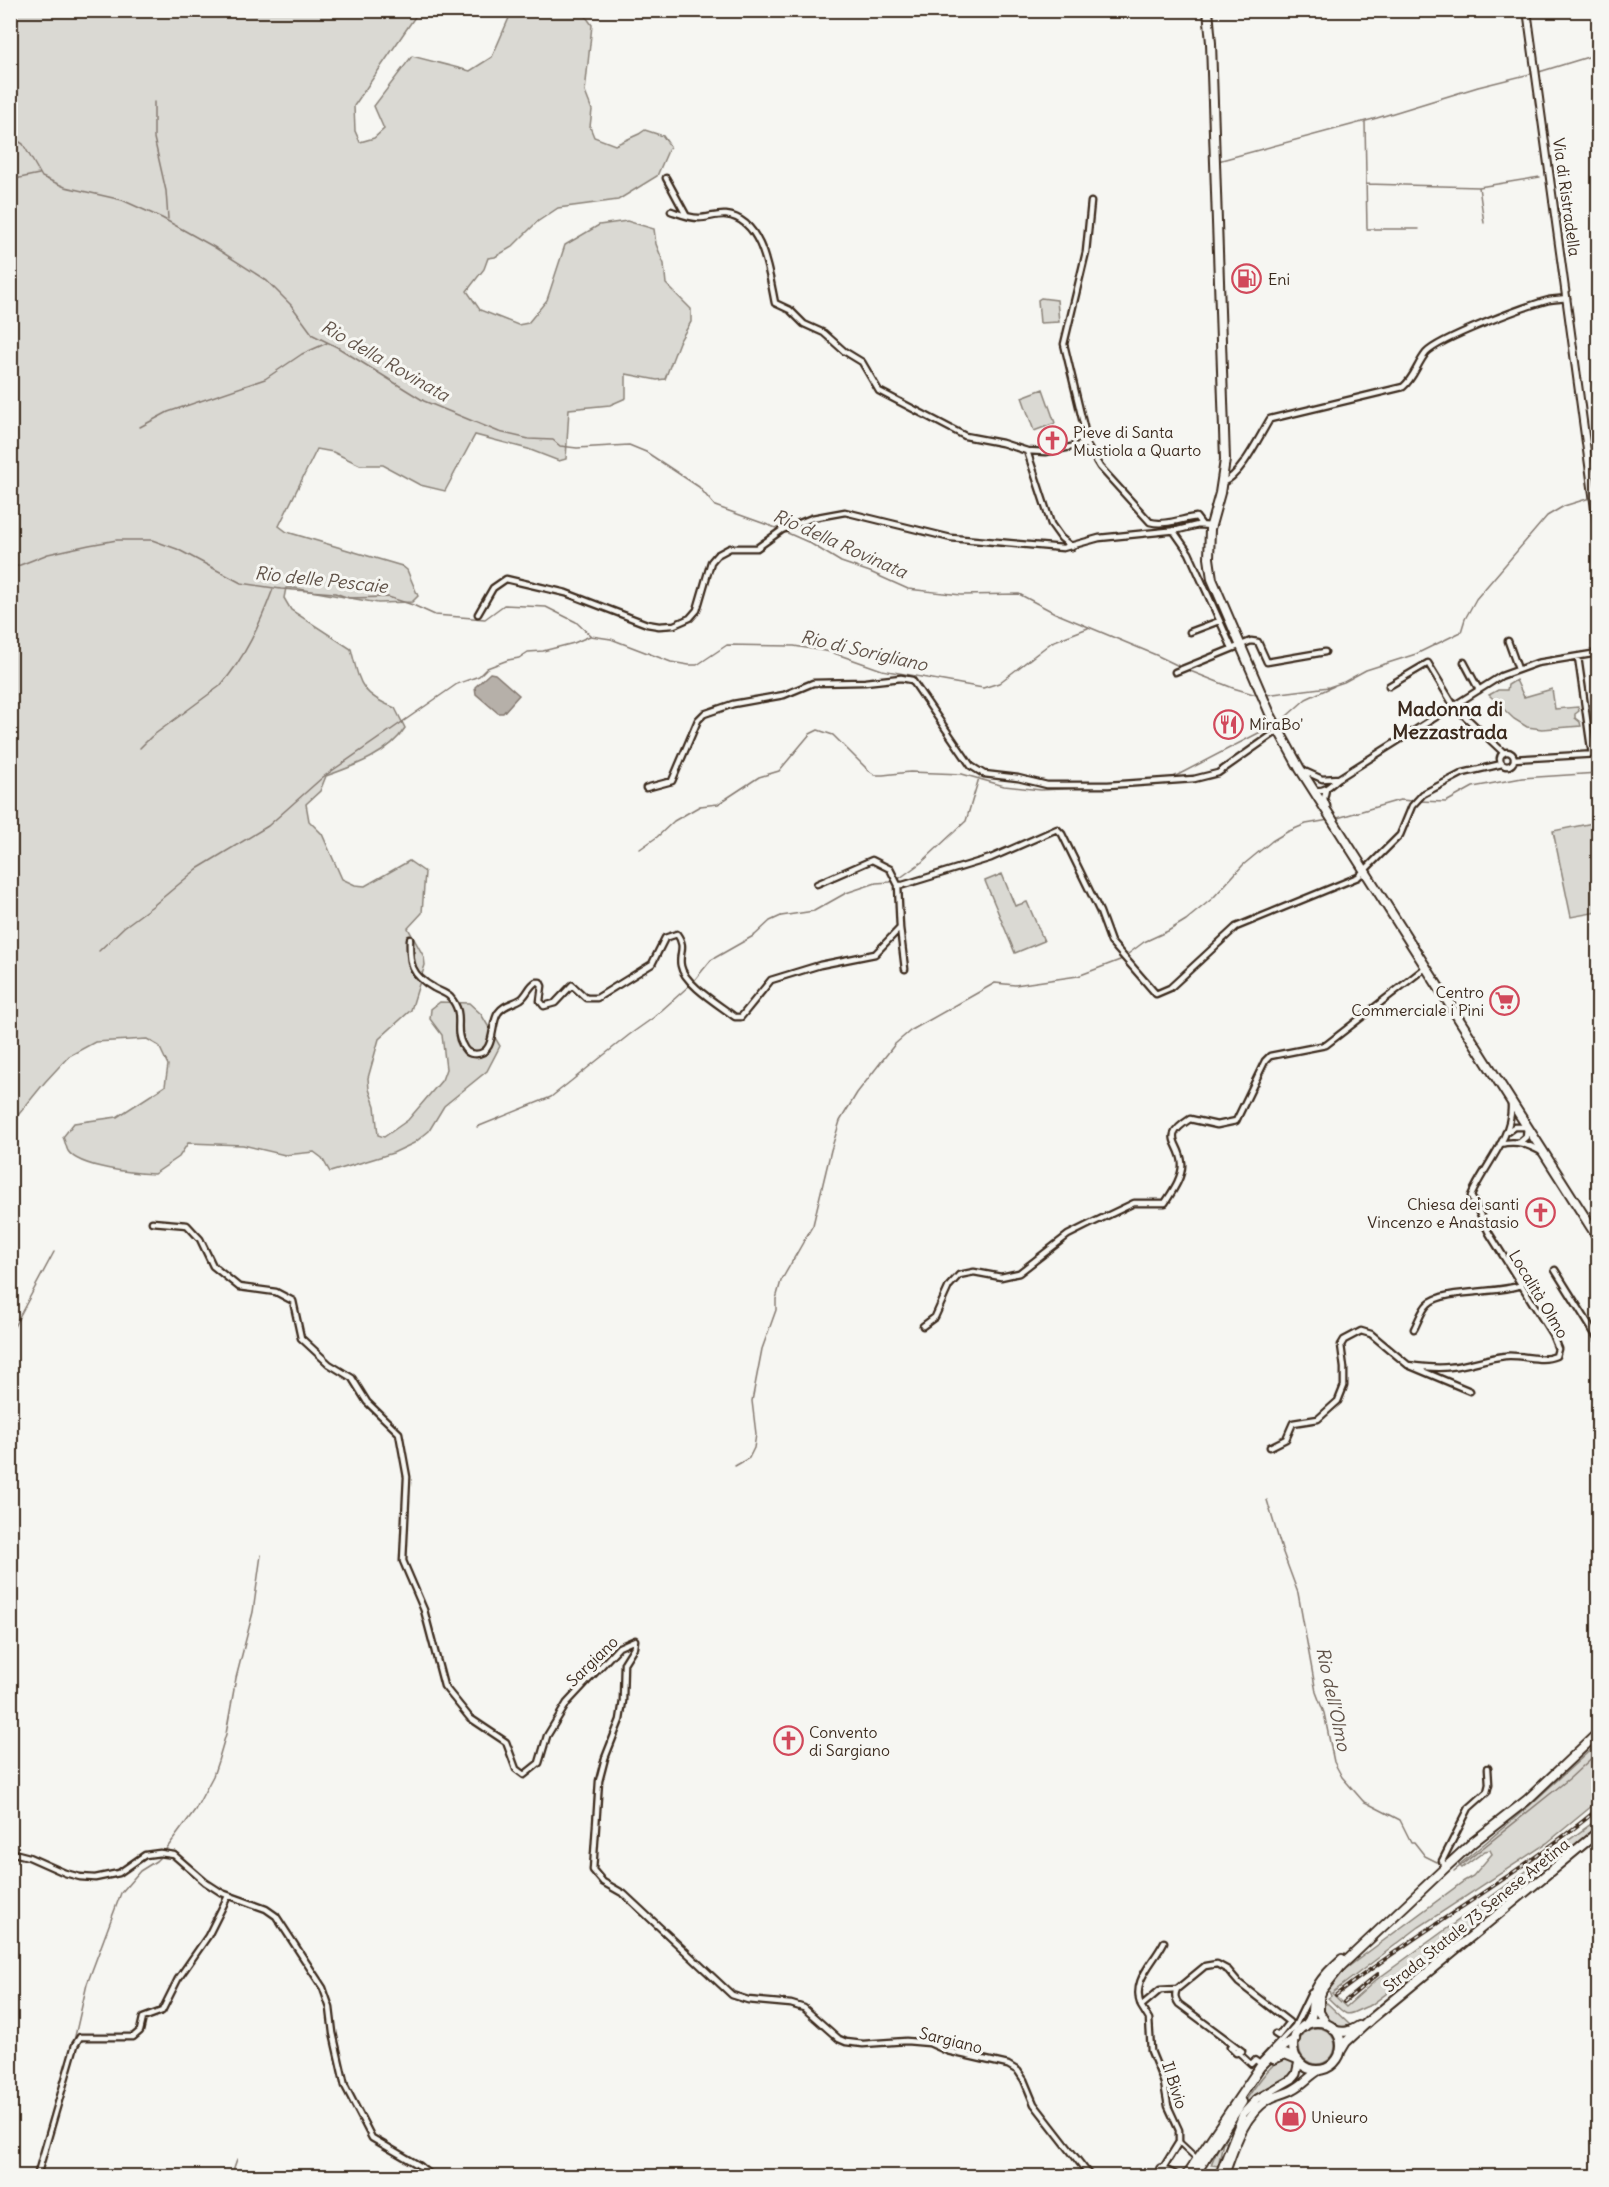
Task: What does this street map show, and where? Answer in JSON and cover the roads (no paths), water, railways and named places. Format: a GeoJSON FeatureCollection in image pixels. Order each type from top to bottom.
{"type":"FeatureCollection","features":[{"type":"Feature","properties":{"kind":"main road"},"geometry":{"type":"LineString","coordinates":[[1208,10],[1221,286],[1225,460],[1222,483],[1207,526],[1212,579],[1235,647],[1311,788],[1599,1238]]}},
{"type":"Feature","properties":{"kind":"main road"},"geometry":{"type":"LineString","coordinates":[[1340,2052],[1339,2036],[1321,2017],[1318,2006],[1319,1998],[1326,1985],[1341,1966],[1472,1843],[1527,1800],[1599,1733]]}},
{"type":"Feature","properties":{"kind":"main road","name":"Strada Statale 73 Senese Aretina"},"geometry":{"type":"LineString","coordinates":[[1320,2070],[1333,2064],[1346,2042],[1371,2019],[1599,1832]]}},
{"type":"Feature","properties":{"kind":"main road"},"geometry":{"type":"LineString","coordinates":[[1194,2176],[1218,2142],[1224,2124],[1260,2067],[1274,2053],[1295,2039],[1312,2016],[1317,1987],[1338,1963],[1388,1915],[1419,1887],[1437,1875]]}},
{"type":"Feature","properties":{"kind":"main road","name":"Strada Statale 73 Senese Aretina"},"geometry":{"type":"LineString","coordinates":[[1334,2030],[1346,2032],[1371,2019]]}},
{"type":"Feature","properties":{"kind":"main road"},"geometry":{"type":"LineString","coordinates":[[1305,2026],[1311,2023],[1326,2024]]}},
{"type":"Feature","properties":{"kind":"main road"},"geometry":{"type":"LineString","coordinates":[[1221,2176],[1238,2121],[1250,2105],[1264,2094],[1283,2086],[1292,2079],[1298,2068],[1293,2046],[1295,2039]]}},
{"type":"Feature","properties":{"kind":"main road"},"geometry":{"type":"LineString","coordinates":[[1186,2176],[1270,2062],[1285,2054],[1308,2068],[1320,2070]]}},
{"type":"Feature","properties":{"kind":"main road"},"geometry":{"type":"LineString","coordinates":[[1221,2176],[1246,2124],[1261,2106],[1275,2097],[1296,2089],[1320,2070]]}},
{"type":"Feature","properties":{"kind":"main road"},"geometry":{"type":"LineString","coordinates":[[1160,2173],[1175,2176]]}},
{"type":"Feature","properties":{"kind":"street","name":"Via di Ristradella"},"geometry":{"type":"LineString","coordinates":[[1527,10],[1599,531]]}},
{"type":"Feature","properties":{"kind":"street"},"geometry":{"type":"LineString","coordinates":[[666,178],[686,215]]}},
{"type":"Feature","properties":{"kind":"street"},"geometry":{"type":"LineString","coordinates":[[1091,202],[1086,252],[1064,344],[1086,444],[1100,467],[1150,522],[1160,525],[1196,517],[1207,526]]}},
{"type":"Feature","properties":{"kind":"street"},"geometry":{"type":"LineString","coordinates":[[671,211],[697,218],[723,215],[743,220],[756,235],[768,268],[775,303],[790,310],[804,324],[824,333],[844,351],[862,362],[879,391],[965,436],[1002,443],[1027,451],[1046,452],[1086,444]]}},
{"type":"Feature","properties":{"kind":"street"},"geometry":{"type":"LineString","coordinates":[[1222,483],[1228,481],[1236,473],[1270,419],[1403,387],[1411,380],[1427,352],[1441,344],[1467,330],[1532,306],[1550,300],[1567,298]]}},
{"type":"Feature","properties":{"kind":"street"},"geometry":{"type":"LineString","coordinates":[[1027,451],[1051,524],[1061,538],[1073,547]]}},
{"type":"Feature","properties":{"kind":"street"},"geometry":{"type":"LineString","coordinates":[[478,614],[493,588],[506,579],[566,593],[647,624],[674,625],[690,618],[697,610],[711,562],[717,555],[730,548],[757,548],[782,530],[812,518],[845,512],[951,538],[1063,548],[1099,538],[1207,526]]}},
{"type":"Feature","properties":{"kind":"street"},"geometry":{"type":"LineString","coordinates":[[1173,530],[1189,554],[1219,621],[1235,647]]}},
{"type":"Feature","properties":{"kind":"street"},"geometry":{"type":"LineString","coordinates":[[1190,632],[1219,621]]}},
{"type":"Feature","properties":{"kind":"street"},"geometry":{"type":"LineString","coordinates":[[1175,672],[1251,641],[1258,642],[1267,662],[1325,652]]}},
{"type":"Feature","properties":{"kind":"street"},"geometry":{"type":"LineString","coordinates":[[1508,641],[1518,669]]}},
{"type":"Feature","properties":{"kind":"street"},"geometry":{"type":"LineString","coordinates":[[1322,779],[1311,788],[1317,791],[1326,789],[1339,778],[1501,676],[1518,669],[1599,653]]}},
{"type":"Feature","properties":{"kind":"street"},"geometry":{"type":"LineString","coordinates":[[1578,657],[1592,754]]}},
{"type":"Feature","properties":{"kind":"street"},"geometry":{"type":"LineString","coordinates":[[1464,662],[1479,690]]}},
{"type":"Feature","properties":{"kind":"street"},"geometry":{"type":"LineString","coordinates":[[1389,686],[1428,663],[1454,706],[1504,753],[1511,753],[1514,759]]}},
{"type":"Feature","properties":{"kind":"street"},"geometry":{"type":"LineString","coordinates":[[646,789],[672,781],[698,720],[704,714],[733,704],[784,695],[813,683],[864,682],[901,678],[912,680],[971,766],[984,774],[1018,778],[1047,785],[1108,785],[1194,779],[1218,773],[1278,730]]}},
{"type":"Feature","properties":{"kind":"street"},"geometry":{"type":"LineString","coordinates":[[1502,764],[1500,758],[1504,753]]}},
{"type":"Feature","properties":{"kind":"street"},"geometry":{"type":"LineString","coordinates":[[1514,759],[1599,754]]}},
{"type":"Feature","properties":{"kind":"street"},"geometry":{"type":"LineString","coordinates":[[898,885],[991,858],[1057,829],[1062,834],[1100,912],[1111,942],[1156,994],[1170,988],[1236,927],[1358,877],[1400,835],[1412,806],[1419,797],[1463,773],[1502,764],[1510,766],[1514,759]]}},
{"type":"Feature","properties":{"kind":"street"},"geometry":{"type":"LineString","coordinates":[[1300,769],[1322,779],[1339,778]]}},
{"type":"Feature","properties":{"kind":"street"},"geometry":{"type":"LineString","coordinates":[[1326,789],[1324,799],[1330,812],[1328,815]]}},
{"type":"Feature","properties":{"kind":"street"},"geometry":{"type":"LineString","coordinates":[[817,884],[872,860],[890,869],[898,885],[905,969]]}},
{"type":"Feature","properties":{"kind":"street"},"geometry":{"type":"LineString","coordinates":[[410,939],[409,958],[413,972],[424,982],[449,995],[457,1008],[460,1019],[458,1031],[460,1042],[466,1051],[472,1054],[481,1053],[489,1046],[497,1014],[507,1004],[522,998],[536,982],[540,982],[543,987],[540,1001],[544,1006],[555,1004],[572,986],[586,998],[597,998],[652,964],[665,938],[677,934],[682,941],[681,965],[685,975],[694,986],[735,1017],[741,1017],[771,980],[820,965],[875,954],[900,928]]}},
{"type":"Feature","properties":{"kind":"street"},"geometry":{"type":"LineString","coordinates":[[923,1326],[935,1317],[949,1286],[959,1275],[974,1272],[1001,1277],[1019,1273],[1068,1235],[1090,1224],[1134,1203],[1165,1203],[1180,1175],[1182,1162],[1173,1135],[1178,1128],[1190,1119],[1217,1125],[1236,1121],[1265,1060],[1270,1056],[1326,1045],[1425,968]]}},
{"type":"Feature","properties":{"kind":"street"},"geometry":{"type":"LineString","coordinates":[[1500,1144],[1511,1123],[1511,1102]]}},
{"type":"Feature","properties":{"kind":"street"},"geometry":{"type":"LineString","coordinates":[[1507,1132],[1515,1127],[1527,1127],[1526,1137],[1519,1142]]}},
{"type":"Feature","properties":{"kind":"street"},"geometry":{"type":"LineString","coordinates":[[1500,1144],[1511,1141],[1519,1142],[1542,1152]]}},
{"type":"Feature","properties":{"kind":"street","name":"Località Olmo"},"geometry":{"type":"LineString","coordinates":[[1408,1365],[1450,1367],[1503,1356],[1518,1355],[1545,1360],[1556,1356],[1558,1349],[1552,1334],[1489,1233],[1472,1196],[1478,1179],[1500,1144]]}},
{"type":"Feature","properties":{"kind":"street"},"geometry":{"type":"LineString","coordinates":[[1590,1225],[1599,1221]]}},
{"type":"Feature","properties":{"kind":"street","name":"Sargiano"},"geometry":{"type":"LineString","coordinates":[[152,1222],[187,1225],[200,1239],[213,1266],[239,1287],[276,1292],[293,1301],[301,1338],[329,1364],[352,1378],[367,1402],[399,1433],[407,1477],[403,1561],[424,1610],[444,1686],[470,1718],[506,1742],[516,1769],[524,1775],[538,1763],[547,1736],[567,1703],[619,1647],[635,1641],[624,1664],[620,1720],[605,1758],[599,1781],[593,1870],[603,1882],[624,1893],[732,1995],[748,2000],[791,2004],[804,2008],[839,2039],[846,2042],[929,2043],[1008,2065],[1018,2071],[1024,2079],[1034,2104],[1090,2176]]}},
{"type":"Feature","properties":{"kind":"street"},"geometry":{"type":"LineString","coordinates":[[1556,1270],[1599,1339]]}},
{"type":"Feature","properties":{"kind":"street"},"geometry":{"type":"LineString","coordinates":[[1414,1329],[1428,1304],[1446,1295],[1511,1289],[1521,1285]]}},
{"type":"Feature","properties":{"kind":"street"},"geometry":{"type":"LineString","coordinates":[[1270,1447],[1286,1439],[1293,1423],[1318,1419],[1338,1401],[1344,1386],[1341,1345],[1344,1340],[1361,1331],[1371,1334],[1408,1365],[1470,1391]]}},
{"type":"Feature","properties":{"kind":"street"},"geometry":{"type":"LineString","coordinates":[[1446,1867],[1442,1861],[1470,1808],[1487,1792],[1488,1768]]}},
{"type":"Feature","properties":{"kind":"street"},"geometry":{"type":"LineString","coordinates":[[10,1852],[29,1857],[65,1873],[95,1878],[119,1873],[145,1855],[160,1853],[174,1855],[205,1882],[228,1896],[267,1909],[281,1922],[323,1988],[330,2008],[345,2086],[372,2138],[420,2166],[432,2176]]}},
{"type":"Feature","properties":{"kind":"street"},"geometry":{"type":"LineString","coordinates":[[37,2176],[75,2046],[80,2037],[133,2037],[140,2031],[143,2018],[162,2011],[178,1979],[208,1936],[228,1896]]}},
{"type":"Feature","properties":{"kind":"street","name":"Il Bivio"},"geometry":{"type":"LineString","coordinates":[[1164,1942],[1137,1987],[1140,2006],[1149,2019],[1151,2051],[1164,2083],[1168,2106],[1179,2130],[1179,2142]]}},
{"type":"Feature","properties":{"kind":"street"},"geometry":{"type":"LineString","coordinates":[[1239,2053],[1242,2051],[1179,2004],[1175,1994],[1177,1989],[1205,1966],[1211,1963],[1223,1966],[1239,1983],[1289,2022],[1278,2036],[1275,2034]]}},
{"type":"Feature","properties":{"kind":"street"},"geometry":{"type":"LineString","coordinates":[[1224,2124],[1259,2063],[1295,2026],[1317,1987]]}},
{"type":"Feature","properties":{"kind":"street"},"geometry":{"type":"LineString","coordinates":[[1140,2006],[1160,1990],[1177,1989]]}},
{"type":"Feature","properties":{"kind":"street"},"geometry":{"type":"LineString","coordinates":[[1232,2044],[1232,2050],[1251,2064],[1255,2060],[1259,2063]]}},
{"type":"Feature","properties":{"kind":"street"},"geometry":{"type":"LineString","coordinates":[[1160,2173],[1179,2142],[1195,2157]]}},
{"type":"Feature","properties":{"kind":"street"},"geometry":{"type":"LineString","coordinates":[[1230,2142],[1234,2150]]}},
{"type":"Feature","properties":{"kind":"waterway"},"geometry":{"type":"LineString","coordinates":[[1530,10],[1536,56]]}},
{"type":"Feature","properties":{"kind":"waterway"},"geometry":{"type":"LineString","coordinates":[[1539,72],[1598,54]]}},
{"type":"Feature","properties":{"kind":"waterway"},"geometry":{"type":"LineString","coordinates":[[1218,161],[1534,73]]}},
{"type":"Feature","properties":{"kind":"waterway"},"geometry":{"type":"LineString","coordinates":[[154,102],[154,138],[166,191],[168,219]]}},
{"type":"Feature","properties":{"kind":"waterway"},"geometry":{"type":"LineString","coordinates":[[1365,122],[1367,229],[1419,229]]}},
{"type":"Feature","properties":{"kind":"waterway","name":"Rio della Rovinata"},"geometry":{"type":"LineString","coordinates":[[10,136],[23,144],[42,177],[65,187],[122,200],[162,218],[214,247],[267,281],[291,305],[313,335],[337,347],[424,401],[499,432],[529,439],[553,440],[560,446],[577,448],[629,445],[646,452],[699,487],[715,506],[779,529]]}},
{"type":"Feature","properties":{"kind":"waterway"},"geometry":{"type":"LineString","coordinates":[[10,180],[39,174]]}},
{"type":"Feature","properties":{"kind":"waterway"},"geometry":{"type":"LineString","coordinates":[[1366,184],[1479,187],[1540,177]]}},
{"type":"Feature","properties":{"kind":"waterway"},"geometry":{"type":"LineString","coordinates":[[1479,187],[1484,223]]}},
{"type":"Feature","properties":{"kind":"waterway"},"geometry":{"type":"LineString","coordinates":[[140,427],[168,412],[265,379],[302,354],[327,343]]}},
{"type":"Feature","properties":{"kind":"waterway"},"geometry":{"type":"LineString","coordinates":[[1265,695],[1329,687],[1366,670],[1416,654],[1461,632],[1476,599],[1547,516],[1564,506],[1590,498]]}},
{"type":"Feature","properties":{"kind":"waterway","name":"Rio della Rovinata"},"geometry":{"type":"LineString","coordinates":[[783,531],[808,542],[841,562],[908,589],[961,595],[1019,594],[1055,613],[1181,667]]}},
{"type":"Feature","properties":{"kind":"waterway","name":"Rio delle Pescaie"},"geometry":{"type":"LineString","coordinates":[[10,569],[48,554],[89,545],[117,540],[152,540],[177,549],[241,583],[335,593],[349,598],[388,597],[435,615],[485,619],[504,605],[546,607],[576,622],[591,636]]}},
{"type":"Feature","properties":{"kind":"waterway"},"geometry":{"type":"LineString","coordinates":[[140,748],[151,737],[220,686],[237,664],[251,640],[273,589]]}},
{"type":"Feature","properties":{"kind":"waterway","name":"Rio di Sorigliano"},"geometry":{"type":"LineString","coordinates":[[591,636],[611,639],[671,662],[689,665],[697,665],[727,645],[794,646],[831,652],[882,670],[983,688],[999,683],[1052,642],[1088,628]]}},
{"type":"Feature","properties":{"kind":"waterway"},"geometry":{"type":"LineString","coordinates":[[99,951],[124,927],[197,869],[268,826],[323,777],[457,684],[479,676],[487,668],[519,658],[528,652],[543,651],[574,643],[590,636]]}},
{"type":"Feature","properties":{"kind":"waterway"},"geometry":{"type":"LineString","coordinates":[[1185,669],[1260,696]]}},
{"type":"Feature","properties":{"kind":"waterway"},"geometry":{"type":"LineString","coordinates":[[1279,723],[1306,699],[1334,686]]}},
{"type":"Feature","properties":{"kind":"waterway"},"geometry":{"type":"LineString","coordinates":[[1170,779],[1272,726]]}},
{"type":"Feature","properties":{"kind":"waterway"},"geometry":{"type":"LineString","coordinates":[[640,849],[674,821],[700,806],[718,804],[759,777],[779,771],[810,734],[818,730],[833,735],[875,775],[910,772],[962,774],[1004,786],[1041,790],[1160,784]]}},
{"type":"Feature","properties":{"kind":"waterway"},"geometry":{"type":"LineString","coordinates":[[1418,801],[1446,802],[1473,787],[1522,778],[1598,773]]}},
{"type":"Feature","properties":{"kind":"waterway"},"geometry":{"type":"LineString","coordinates":[[693,982],[711,960],[755,935],[770,921],[781,916],[814,911],[846,893],[900,878],[922,862],[966,821],[979,778]]}},
{"type":"Feature","properties":{"kind":"waterway"},"geometry":{"type":"LineString","coordinates":[[1334,819],[1400,800],[1413,801]]}},
{"type":"Feature","properties":{"kind":"waterway"},"geometry":{"type":"LineString","coordinates":[[735,1466],[749,1458],[754,1448],[756,1434],[752,1401],[762,1349],[776,1310],[776,1299],[781,1281],[813,1225],[840,1121],[857,1093],[895,1044],[910,1031],[995,983],[1015,985],[1078,976],[1120,960],[1144,942],[1186,920],[1213,898],[1243,865],[1272,841],[1306,824],[1329,820]]}},
{"type":"Feature","properties":{"kind":"waterway"},"geometry":{"type":"LineString","coordinates":[[477,1127],[551,1097],[653,1018],[690,985]]}},
{"type":"Feature","properties":{"kind":"waterway"},"geometry":{"type":"LineString","coordinates":[[10,1334],[54,1252]]}},
{"type":"Feature","properties":{"kind":"waterway","name":"Rio dell'Olmo"},"geometry":{"type":"LineString","coordinates":[[1267,1500],[1298,1593],[1316,1692],[1324,1713],[1334,1762],[1342,1777],[1363,1801],[1400,1820],[1411,1842],[1414,1842],[1425,1856],[1437,1862]]}},
{"type":"Feature","properties":{"kind":"waterway"},"geometry":{"type":"LineString","coordinates":[[164,1852],[195,1810],[213,1776],[218,1761],[253,1612],[261,1555]]}},
{"type":"Feature","properties":{"kind":"waterway","name":"Rio dell'Olmo"},"geometry":{"type":"LineString","coordinates":[[1454,1871],[1570,1778],[1598,1752]]}},
{"type":"Feature","properties":{"kind":"waterway"},"geometry":{"type":"LineString","coordinates":[[73,2045],[87,1984],[121,1893],[140,1871],[161,1856]]}},
{"type":"Feature","properties":{"kind":"waterway"},"geometry":{"type":"LineString","coordinates":[[40,2176],[56,2119]]}},
{"type":"Feature","properties":{"kind":"waterway"},"geometry":{"type":"LineString","coordinates":[[231,2176],[237,2159]]}},
{"type":"Feature","properties":{"kind":"railway"},"geometry":{"type":"LineString","coordinates":[[1336,1995],[1567,1834],[1598,1809]]}},
{"type":"Feature","properties":{"kind":"railway"},"geometry":{"type":"LineString","coordinates":[[1344,2002],[1378,1974]]}},
{"type":"Feature","properties":{"kind":"place","name":"Eni"},"geometry":{"type":"Point","coordinates":[1247,279]}},
{"type":"Feature","properties":{"kind":"place","name":"Pieve di Santa Mustiola a Quarto"},"geometry":{"type":"Point","coordinates":[1052,441]}},
{"type":"Feature","properties":{"kind":"place","name":"MiraBo'"},"geometry":{"type":"Point","coordinates":[1228,724]}},
{"type":"Feature","properties":{"kind":"place","name":"Centro Commerciale i Pini"},"geometry":{"type":"Point","coordinates":[1505,1001]}},
{"type":"Feature","properties":{"kind":"place","name":"Chiesa dei santi Vincenzo e Anastasio"},"geometry":{"type":"Point","coordinates":[1540,1213]}},
{"type":"Feature","properties":{"kind":"place","name":"Convento di Sargiano"},"geometry":{"type":"Point","coordinates":[788,1741]}},
{"type":"Feature","properties":{"kind":"place","name":"Unieuro"},"geometry":{"type":"Point","coordinates":[1290,2117]}},
{"type":"Feature","properties":{"kind":"district","name":"Madonna di Mezzastrada"},"geometry":{"type":"Point","coordinates":[1450,720]}}]}
